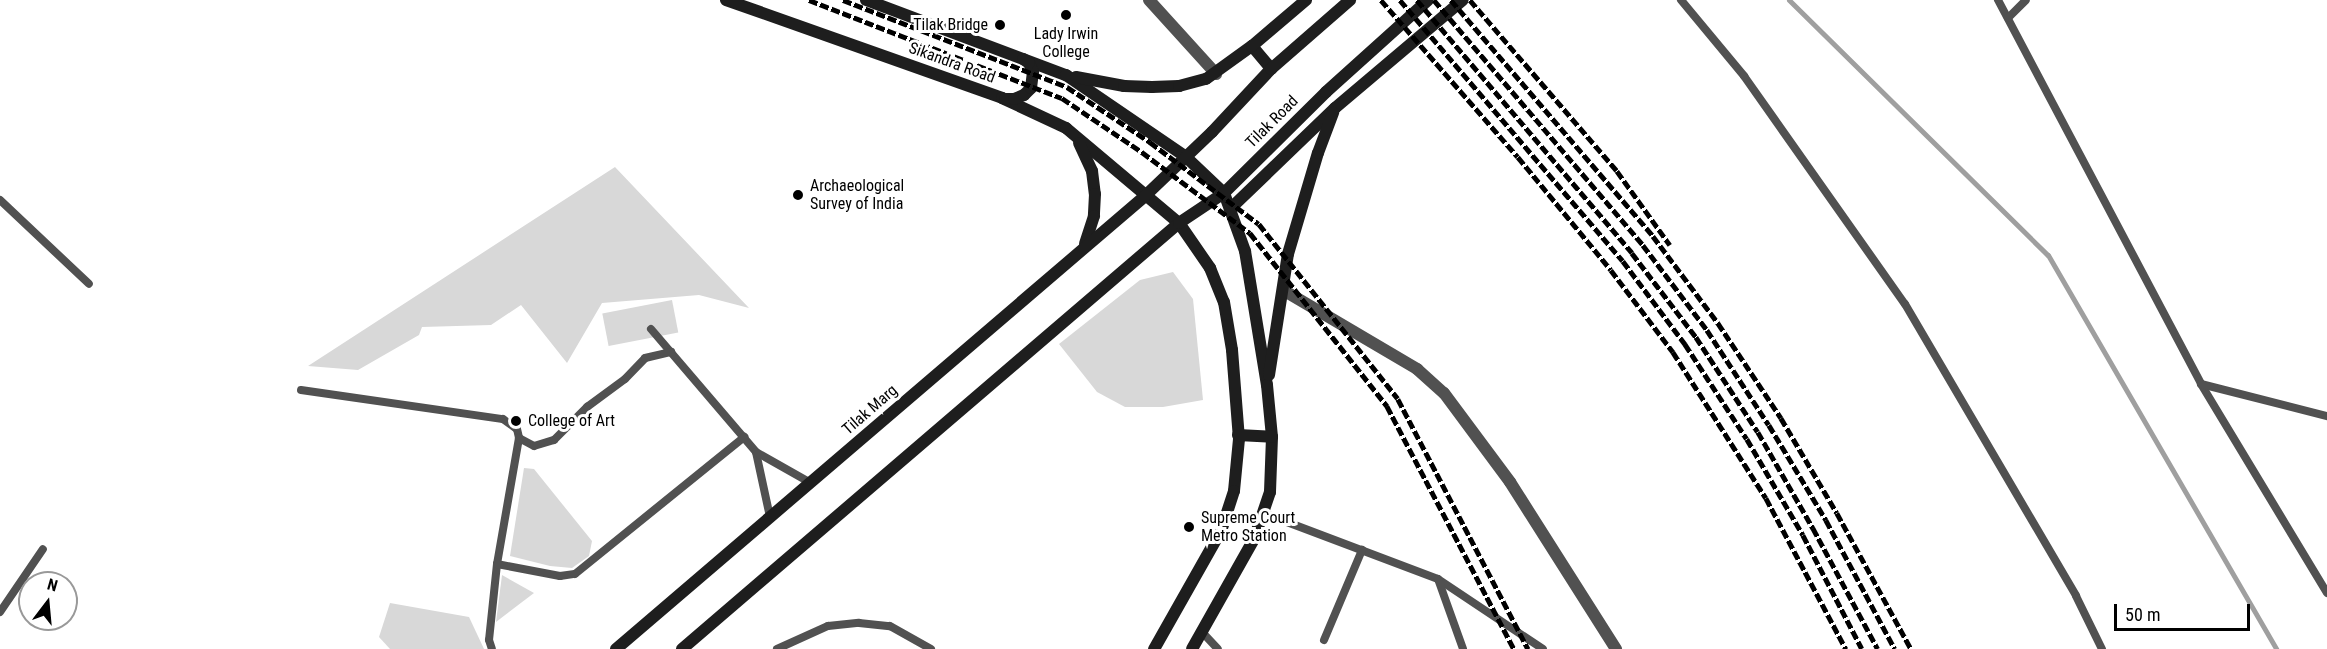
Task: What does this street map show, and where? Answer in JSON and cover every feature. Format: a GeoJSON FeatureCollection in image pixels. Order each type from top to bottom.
{"type":"FeatureCollection","features":[{"type":"Feature","properties":{"kind":"main road","name":"Sikandra Road"},"geometry":{"type":"LineString","coordinates":[[726,0],[1031,110],[1075,135],[1179,223],[1210,268],[1224,302],[1232,350],[1238,435],[1234,491],[1222,529],[1154,649]]}},
{"type":"Feature","properties":{"kind":"main road","name":"Sikandra Road"},"geometry":{"type":"LineString","coordinates":[[866,0],[1066,75],[1186,157],[1224,193]]}},
{"type":"Feature","properties":{"kind":"main road"},"geometry":{"type":"LineString","coordinates":[[1066,75],[1097,82],[1152,87],[1179,86],[1216,74],[1306,0]]}},
{"type":"Feature","properties":{"kind":"main road"},"geometry":{"type":"LineString","coordinates":[[1186,157],[1271,69],[1350,0]]}},
{"type":"Feature","properties":{"kind":"main road","name":"Tilak Road"},"geometry":{"type":"LineString","coordinates":[[1179,223],[1224,193],[1344,76],[1428,0]]}},
{"type":"Feature","properties":{"kind":"main road"},"geometry":{"type":"LineString","coordinates":[[1230,209],[1335,108],[1463,0]]}},
{"type":"Feature","properties":{"kind":"main road"},"geometry":{"type":"LineString","coordinates":[[1251,46],[1271,69]]}},
{"type":"Feature","properties":{"kind":"main road"},"geometry":{"type":"LineString","coordinates":[[1002,98],[1014,99],[1024,95],[1031,88],[1033,72],[1029,63],[1019,57]]}},
{"type":"Feature","properties":{"kind":"main road"},"geometry":{"type":"LineString","coordinates":[[1267,385],[1294,234],[1335,108]]}},
{"type":"Feature","properties":{"kind":"main road"},"geometry":{"type":"LineString","coordinates":[[1075,135],[1088,160],[1095,194],[1091,227],[1083,248]]}},
{"type":"Feature","properties":{"kind":"main road","name":"Tilak Marg"},"geometry":{"type":"LineString","coordinates":[[616,649],[1145,196],[1186,157]]}},
{"type":"Feature","properties":{"kind":"main road"},"geometry":{"type":"LineString","coordinates":[[1192,649],[1254,539],[1270,492],[1272,437],[1267,385],[1245,251],[1224,193]]}},
{"type":"Feature","properties":{"kind":"main road"},"geometry":{"type":"LineString","coordinates":[[689,647],[1179,223]]}},
{"type":"Feature","properties":{"kind":"main road"},"geometry":{"type":"LineString","coordinates":[[1238,435],[1272,437]]}},
{"type":"Feature","properties":{"kind":"street"},"geometry":{"type":"LineString","coordinates":[[1149,0],[1216,74]]}},
{"type":"Feature","properties":{"kind":"street"},"geometry":{"type":"LineString","coordinates":[[1283,290],[1410,364],[1444,393],[1510,482],[1616,649]]}},
{"type":"Feature","properties":{"kind":"lane"},"geometry":{"type":"LineString","coordinates":[[1681,0],[1744,76],[1905,304],[2076,596],[2102,649]]}},
{"type":"Feature","properties":{"kind":"lane"},"geometry":{"type":"LineString","coordinates":[[1998,0],[2201,384],[2327,593]]}},
{"type":"Feature","properties":{"kind":"lane"},"geometry":{"type":"LineString","coordinates":[[2008,18],[2026,0]]}},
{"type":"Feature","properties":{"kind":"lane"},"geometry":{"type":"LineString","coordinates":[[0,200],[89,284]]}},
{"type":"Feature","properties":{"kind":"lane"},"geometry":{"type":"LineString","coordinates":[[651,329],[756,452],[810,483]]}},
{"type":"Feature","properties":{"kind":"lane"},"geometry":{"type":"LineString","coordinates":[[519,438],[534,446],[554,440],[586,407],[625,378],[645,358],[671,352]]}},
{"type":"Feature","properties":{"kind":"lane"},"geometry":{"type":"LineString","coordinates":[[2201,384],[2327,416]]}},
{"type":"Feature","properties":{"kind":"lane"},"geometry":{"type":"LineString","coordinates":[[300,390],[503,420],[517,429],[519,438],[497,564],[489,640],[492,649]]}},
{"type":"Feature","properties":{"kind":"lane"},"geometry":{"type":"LineString","coordinates":[[497,564],[560,576],[575,574],[744,437]]}},
{"type":"Feature","properties":{"kind":"lane"},"geometry":{"type":"LineString","coordinates":[[756,452],[770,517]]}},
{"type":"Feature","properties":{"kind":"lane"},"geometry":{"type":"LineString","coordinates":[[1263,513],[1438,579],[1543,649]]}},
{"type":"Feature","properties":{"kind":"lane"},"geometry":{"type":"LineString","coordinates":[[0,612],[43,549]]}},
{"type":"Feature","properties":{"kind":"lane"},"geometry":{"type":"LineString","coordinates":[[1324,640],[1362,550]]}},
{"type":"Feature","properties":{"kind":"lane"},"geometry":{"type":"LineString","coordinates":[[1438,579],[1463,649]]}},
{"type":"Feature","properties":{"kind":"lane"},"geometry":{"type":"LineString","coordinates":[[777,649],[828,626],[859,624],[890,627],[931,649]]}},
{"type":"Feature","properties":{"kind":"lane"},"geometry":{"type":"LineString","coordinates":[[1202,632],[1218,649]]}},
{"type":"Feature","properties":{"kind":"shaded area"},"geometry":{"type":"Polygon","coordinates":[[[615,167],[749,308],[699,295],[602,303],[567,363],[521,305],[491,325],[422,327],[419,335],[358,370],[308,366],[615,167]]]}},
{"type":"Feature","properties":{"kind":"shaded area"},"geometry":{"type":"Polygon","coordinates":[[[1173,272],[1193,299],[1203,400],[1163,407],[1125,407],[1097,392],[1059,344],[1140,280],[1173,272]]]}},
{"type":"Feature","properties":{"kind":"shaded area"},"geometry":{"type":"Polygon","coordinates":[[[672,300],[678,332],[609,346],[602,314],[672,300]]]}},
{"type":"Feature","properties":{"kind":"shaded area"},"geometry":{"type":"Polygon","coordinates":[[[524,468],[534,469],[592,541],[589,556],[572,568],[550,566],[510,556],[524,468]]]}},
{"type":"Feature","properties":{"kind":"shaded area"},"geometry":{"type":"Polygon","coordinates":[[[502,575],[534,593],[496,622],[502,575]]]}},
{"type":"Feature","properties":{"kind":"shaded area"},"geometry":{"type":"Polygon","coordinates":[[[390,603],[469,617],[484,649],[390,649],[379,637],[390,603]]]}},
{"type":"Feature","properties":{"kind":"waterway"},"geometry":{"type":"LineString","coordinates":[[1789,0],[2048,255],[2276,649]]}},
{"type":"Feature","properties":{"kind":"railway"},"geometry":{"type":"LineString","coordinates":[[809,0],[1062,98],[1142,152],[1250,233],[1387,406],[1514,649]]}},
{"type":"Feature","properties":{"kind":"railway"},"geometry":{"type":"LineString","coordinates":[[843,0],[1067,87],[1150,142],[1259,224],[1398,399],[1528,649]]}},
{"type":"Feature","properties":{"kind":"railway"},"geometry":{"type":"LineString","coordinates":[[1381,0],[1518,157],[1611,270],[1673,352],[1766,498],[1846,649]]}},
{"type":"Feature","properties":{"kind":"railway"},"geometry":{"type":"LineString","coordinates":[[1400,0],[1623,261],[1685,344],[1747,439],[1803,535],[1862,649]]}},
{"type":"Feature","properties":{"kind":"railway"},"geometry":{"type":"LineString","coordinates":[[1417,0],[1632,253],[1696,337],[1758,432],[1878,649]]}},
{"type":"Feature","properties":{"kind":"railway"},"geometry":{"type":"LineString","coordinates":[[1434,0],[1643,245],[1707,330],[1769,425],[1826,520],[1895,649]]}},
{"type":"Feature","properties":{"kind":"railway"},"geometry":{"type":"LineString","coordinates":[[1451,0],[1653,236],[1718,323],[1781,418],[1837,513],[1911,649]]}},
{"type":"Feature","properties":{"kind":"railway"},"geometry":{"type":"LineString","coordinates":[[1470,0],[1617,171],[1670,245]]}},
{"type":"Feature","properties":{"kind":"place","name":"Lady Irwin College"},"geometry":{"type":"Point","coordinates":[1066,15]}},
{"type":"Feature","properties":{"kind":"place","name":"Tilak Bridge"},"geometry":{"type":"Point","coordinates":[1000,25]}},
{"type":"Feature","properties":{"kind":"place","name":"Archaeological Survey of India"},"geometry":{"type":"Point","coordinates":[798,195]}},
{"type":"Feature","properties":{"kind":"place","name":"College of Art"},"geometry":{"type":"Point","coordinates":[516,421]}},
{"type":"Feature","properties":{"kind":"place","name":"Supreme Court‌ Metro Station"},"geometry":{"type":"Point","coordinates":[1189,527]}}]}
